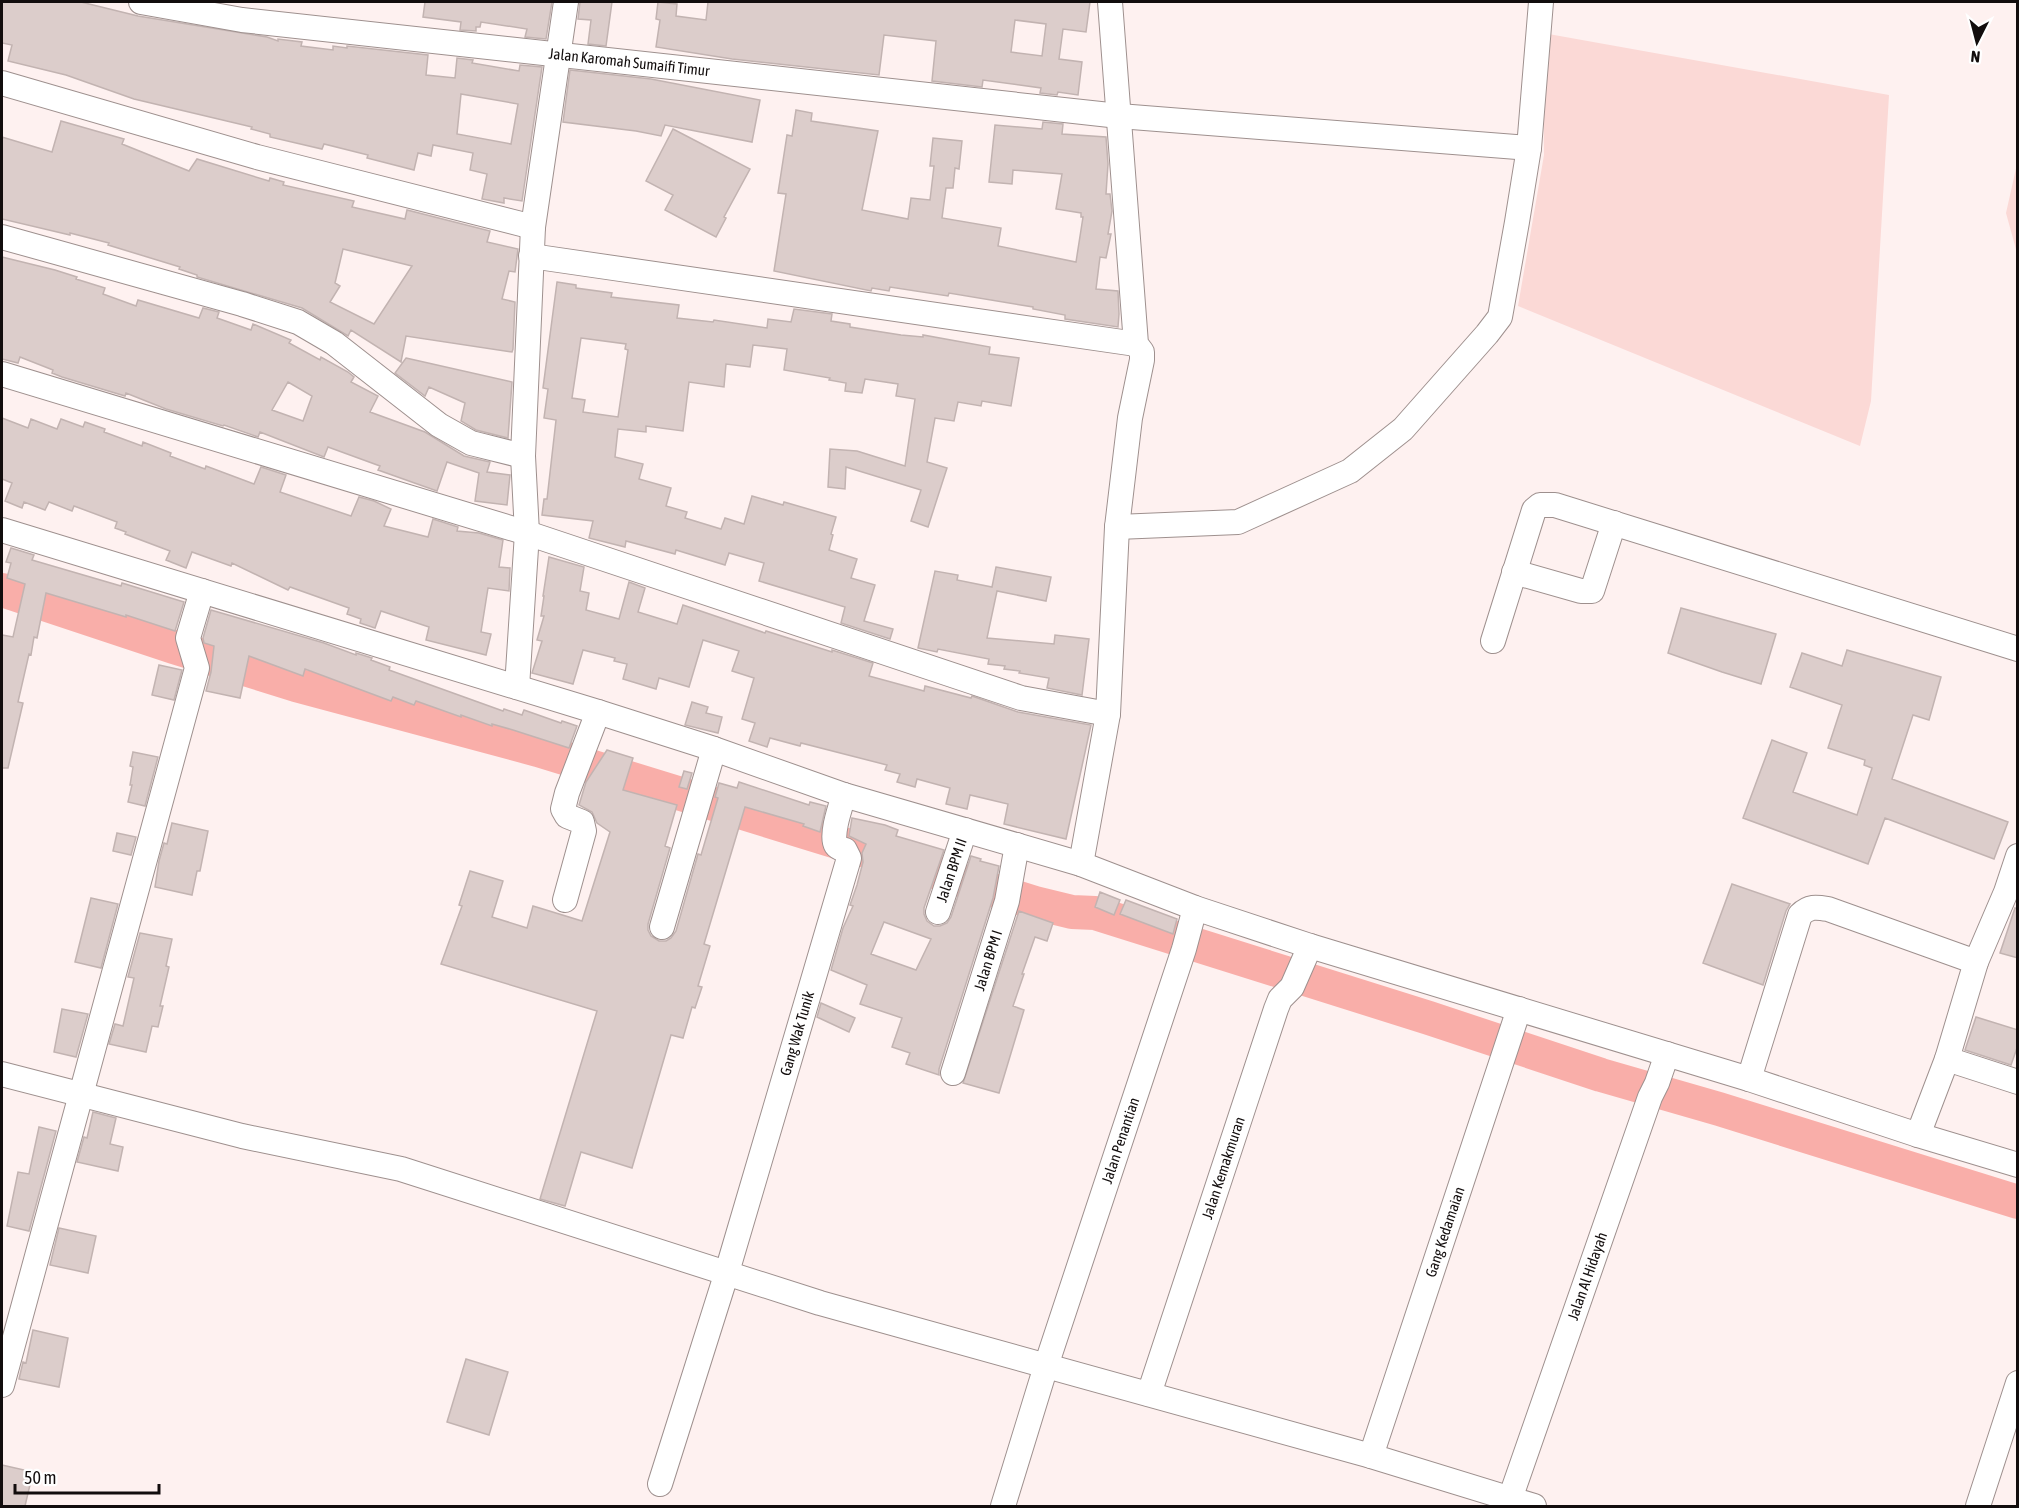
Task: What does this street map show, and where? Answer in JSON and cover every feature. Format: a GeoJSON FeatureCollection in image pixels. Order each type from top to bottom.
{"type":"FeatureCollection","features":[{"type":"Feature","properties":{"kind":"street","name":"Jalan Karomah Sumaifi Timur"},"geometry":{"type":"LineString","coordinates":[[141,2],[242,20],[1119,116],[1529,148]]}},
{"type":"Feature","properties":{"kind":"street"},"geometry":{"type":"LineString","coordinates":[[517,687],[527,533],[524,456],[533,227],[566,2]]}},
{"type":"Feature","properties":{"kind":"street"},"geometry":{"type":"LineString","coordinates":[[1081,864],[1108,714],[1117,527],[1130,418],[1142,360],[1142,352],[1136,344],[1110,2]]}},
{"type":"Feature","properties":{"kind":"street"},"geometry":{"type":"LineString","coordinates":[[1117,527],[1238,522],[1350,471],[1403,429],[1500,317],[1529,148],[1541,2]]}},
{"type":"Feature","properties":{"kind":"street"},"geometry":{"type":"LineString","coordinates":[[2,83],[256,157],[533,227]]}},
{"type":"Feature","properties":{"kind":"street"},"geometry":{"type":"LineString","coordinates":[[2,237],[242,304],[298,322],[333,343],[440,425],[471,443],[524,456]]}},
{"type":"Feature","properties":{"kind":"street"},"geometry":{"type":"LineString","coordinates":[[531,256],[1136,344]]}},
{"type":"Feature","properties":{"kind":"street"},"geometry":{"type":"LineString","coordinates":[[2,374],[527,533],[1021,698],[1108,714]]}},
{"type":"Feature","properties":{"kind":"street"},"geometry":{"type":"LineString","coordinates":[[1493,641],[1534,510],[1540,504],[1555,505],[1614,523],[2018,650]]}},
{"type":"Feature","properties":{"kind":"street"},"geometry":{"type":"LineString","coordinates":[[1514,572],[1581,591],[1592,591],[1596,586],[1614,523]]}},
{"type":"Feature","properties":{"kind":"street"},"geometry":{"type":"LineString","coordinates":[[3,535],[202,591],[598,712],[714,749],[844,795],[1081,864],[1195,908],[1310,946],[1667,1054],[1753,1069],[1923,1122],[2018,1165]]}},
{"type":"Feature","properties":{"kind":"street"},"geometry":{"type":"LineString","coordinates":[[2,1385],[197,668],[188,630],[202,591]]}},
{"type":"Feature","properties":{"kind":"street"},"geometry":{"type":"LineString","coordinates":[[565,900],[584,831],[582,822],[567,816],[563,809],[598,712]]}},
{"type":"Feature","properties":{"kind":"street"},"geometry":{"type":"LineString","coordinates":[[662,927],[714,749]]}},
{"type":"Feature","properties":{"kind":"street","name":"Gang Wak Tunik"},"geometry":{"type":"LineString","coordinates":[[724,1279],[849,858],[845,850],[837,847],[835,838],[844,795]]}},
{"type":"Feature","properties":{"kind":"street","name":"Jalan BPM II"},"geometry":{"type":"LineString","coordinates":[[938,912],[965,830]]}},
{"type":"Feature","properties":{"kind":"street","name":"Jalan BPM I"},"geometry":{"type":"LineString","coordinates":[[953,1073],[1008,893],[1017,844]]}},
{"type":"Feature","properties":{"kind":"street"},"geometry":{"type":"LineString","coordinates":[[1923,1122],[1947,1059],[1976,962],[2012,893],[2018,856]]}},
{"type":"Feature","properties":{"kind":"street"},"geometry":{"type":"LineString","coordinates":[[1753,1069],[1800,915],[1807,909],[1815,907],[1828,909],[1976,962]]}},
{"type":"Feature","properties":{"kind":"street","name":"Jalan Penantian"},"geometry":{"type":"LineString","coordinates":[[1003,1506],[1044,1374],[1186,943],[1195,908]]}},
{"type":"Feature","properties":{"kind":"street","name":"Jalan Kemakmuran"},"geometry":{"type":"LineString","coordinates":[[1149,1394],[1276,1009],[1280,999],[1297,979],[1310,946]]}},
{"type":"Feature","properties":{"kind":"street","name":"Gang Kedamaian"},"geometry":{"type":"LineString","coordinates":[[1371,1456],[1519,1009]]}},
{"type":"Feature","properties":{"kind":"street","name":"Jalan Al Hidayah"},"geometry":{"type":"LineString","coordinates":[[1510,1499],[1667,1054]]}},
{"type":"Feature","properties":{"kind":"street"},"geometry":{"type":"LineString","coordinates":[[1947,1059],[2018,1082]]}},
{"type":"Feature","properties":{"kind":"street"},"geometry":{"type":"LineString","coordinates":[[2,1074],[79,1099],[401,1169],[724,1279],[820,1303],[1044,1374],[1149,1394],[1371,1456],[1534,1506]]}},
{"type":"Feature","properties":{"kind":"street"},"geometry":{"type":"LineString","coordinates":[[660,1484],[724,1279]]}},
{"type":"Feature","properties":{"kind":"street"},"geometry":{"type":"LineString","coordinates":[[1978,1506],[2018,1383]]}},
{"type":"Feature","properties":{"kind":"shaded area"},"geometry":{"type":"Polygon","coordinates":[[[1543,33],[1889,95],[1871,401],[1860,446],[1518,306],[1544,155],[1543,33]]]}},
{"type":"Feature","properties":{"kind":"shaded area"},"geometry":{"type":"Polygon","coordinates":[[[2017,164],[2017,253],[2006,213],[2017,164]]]}},
{"type":"Feature","properties":{"kind":"building"},"geometry":{"type":"Polygon","coordinates":[[[2,2],[81,2],[138,16],[267,37],[278,41],[278,39],[302,42],[301,46],[333,50],[333,46],[347,48],[347,46],[428,55],[426,75],[455,78],[457,58],[473,60],[472,63],[519,71],[520,65],[542,67],[522,201],[504,198],[504,203],[482,199],[487,174],[470,170],[473,153],[433,145],[431,156],[418,153],[414,170],[324,144],[322,149],[270,137],[270,134],[251,129],[252,127],[134,99],[66,75],[8,61],[12,45],[2,43],[2,2]],[[461,94],[457,134],[511,144],[518,104],[461,94]]]}},
{"type":"Feature","properties":{"kind":"building"},"geometry":{"type":"Polygon","coordinates":[[[425,2],[552,2],[546,39],[525,37],[527,29],[481,22],[480,27],[476,27],[476,31],[460,30],[461,22],[423,17],[425,2]]]}},
{"type":"Feature","properties":{"kind":"building"},"geometry":{"type":"Polygon","coordinates":[[[580,2],[612,2],[606,46],[588,44],[591,20],[578,19],[580,2]]]}},
{"type":"Feature","properties":{"kind":"building"},"geometry":{"type":"Polygon","coordinates":[[[658,2],[677,4],[676,16],[706,20],[708,2],[1090,2],[1086,32],[1063,29],[1059,59],[1082,62],[1078,95],[1058,92],[1057,95],[1040,93],[1041,88],[983,80],[982,87],[932,81],[936,41],[884,35],[879,75],[732,59],[656,47],[660,20],[656,19],[658,2]],[[1015,20],[1011,52],[1042,56],[1046,24],[1015,20]]]}},
{"type":"Feature","properties":{"kind":"building"},"geometry":{"type":"Polygon","coordinates":[[[570,70],[651,79],[760,100],[752,142],[665,125],[661,136],[563,122],[570,70]]]}},
{"type":"Feature","properties":{"kind":"building"},"geometry":{"type":"Polygon","coordinates":[[[796,110],[812,113],[811,121],[878,131],[862,210],[908,219],[911,198],[930,200],[934,166],[930,166],[933,138],[962,141],[959,169],[955,168],[953,188],[946,188],[942,218],[1001,228],[998,246],[1076,262],[1083,217],[1081,213],[1056,209],[1062,174],[1013,170],[1012,184],[989,182],[995,125],[1042,129],[1043,122],[1063,124],[1062,134],[1106,137],[1108,164],[1106,194],[1110,194],[1112,211],[1108,234],[1111,234],[1106,258],[1100,257],[1096,289],[1118,291],[1118,327],[1065,319],[1065,315],[1033,309],[1033,307],[949,293],[948,296],[890,287],[889,291],[872,288],[871,291],[774,271],[786,194],[778,193],[787,135],[792,136],[796,110]]]}},
{"type":"Feature","properties":{"kind":"building"},"geometry":{"type":"Polygon","coordinates":[[[61,121],[124,139],[122,144],[189,171],[197,159],[269,181],[270,178],[284,182],[283,185],[354,201],[352,207],[405,219],[407,210],[490,231],[487,242],[518,249],[515,272],[509,271],[502,299],[515,302],[512,352],[406,336],[401,362],[351,330],[348,336],[302,308],[197,277],[197,275],[179,269],[180,267],[108,245],[109,243],[2,219],[2,137],[52,152],[61,121]],[[343,249],[335,283],[340,286],[330,302],[374,324],[412,266],[343,249]]]}},
{"type":"Feature","properties":{"kind":"building"},"geometry":{"type":"Polygon","coordinates":[[[673,129],[750,169],[716,237],[665,210],[673,195],[646,181],[673,129]]]}},
{"type":"Feature","properties":{"kind":"building"},"geometry":{"type":"Polygon","coordinates":[[[2,257],[77,277],[76,279],[105,288],[103,294],[136,306],[138,300],[199,318],[203,308],[219,312],[217,318],[251,330],[253,324],[291,340],[289,343],[348,372],[354,377],[351,382],[378,396],[370,412],[425,432],[464,456],[490,462],[487,472],[510,475],[507,505],[475,501],[479,473],[447,462],[437,491],[378,470],[380,466],[328,447],[324,457],[260,432],[258,437],[166,409],[126,393],[125,396],[62,377],[52,373],[53,370],[20,357],[18,363],[2,359],[2,257]],[[288,382],[272,410],[303,421],[312,396],[288,382]]]}},
{"type":"Feature","properties":{"kind":"building"},"geometry":{"type":"Polygon","coordinates":[[[557,282],[576,285],[576,288],[612,293],[611,297],[679,305],[677,318],[713,322],[714,320],[767,328],[768,319],[791,322],[794,309],[832,314],[831,321],[850,324],[850,327],[901,335],[923,337],[923,335],[990,347],[989,354],[1019,358],[1011,406],[982,401],[981,406],[958,402],[954,421],[935,418],[927,462],[947,468],[928,527],[911,521],[921,490],[846,467],[845,489],[828,487],[830,449],[857,451],[905,466],[915,399],[896,396],[898,384],[865,379],[862,393],[845,391],[846,383],[784,370],[787,349],[753,345],[750,367],[726,364],[724,387],[689,382],[683,431],[646,426],[646,432],[618,429],[615,457],[643,464],[639,479],[671,488],[666,506],[687,512],[685,518],[721,529],[725,518],[744,524],[752,496],[783,505],[784,502],[836,517],[829,550],[857,559],[851,578],[875,585],[864,621],[893,629],[890,639],[841,623],[845,607],[759,581],[764,563],[729,553],[725,565],[676,550],[675,554],[626,541],[625,547],[589,538],[593,521],[542,515],[544,499],[547,499],[556,420],[544,418],[548,389],[543,388],[557,282]],[[581,338],[572,398],[585,400],[583,412],[618,417],[628,350],[625,349],[626,344],[581,338]]]}},
{"type":"Feature","properties":{"kind":"building"},"geometry":{"type":"Polygon","coordinates":[[[406,358],[512,382],[508,438],[476,430],[461,421],[465,403],[429,387],[425,396],[395,373],[406,358]]]}},
{"type":"Feature","properties":{"kind":"building"},"geometry":{"type":"Polygon","coordinates":[[[2,418],[28,428],[31,419],[57,429],[61,419],[83,427],[85,422],[105,429],[104,432],[142,446],[143,442],[171,453],[170,456],[205,469],[206,466],[254,484],[261,467],[286,475],[280,492],[351,516],[359,497],[374,501],[391,509],[384,526],[428,537],[433,519],[458,527],[457,531],[479,533],[503,540],[499,567],[510,568],[509,591],[488,588],[481,632],[491,634],[486,655],[426,640],[429,627],[381,611],[375,628],[360,623],[361,619],[347,614],[349,608],[290,587],[288,590],[232,563],[231,566],[192,552],[186,568],[166,560],[170,551],[125,534],[126,532],[115,528],[117,522],[74,506],[72,511],[49,502],[45,510],[24,502],[22,508],[5,501],[12,483],[2,479],[2,418]]]}},
{"type":"Feature","properties":{"kind":"building"},"geometry":{"type":"Polygon","coordinates":[[[11,548],[34,555],[32,560],[121,586],[122,583],[184,602],[175,631],[46,593],[37,638],[34,637],[18,702],[23,703],[8,768],[2,768],[2,635],[13,637],[25,584],[7,578],[11,563],[6,562],[11,548]]]}},
{"type":"Feature","properties":{"kind":"building"},"geometry":{"type":"Polygon","coordinates":[[[549,557],[584,567],[580,591],[589,593],[586,610],[619,619],[629,582],[645,588],[638,612],[677,624],[683,605],[765,633],[766,631],[873,663],[869,676],[924,691],[925,686],[971,698],[972,696],[1018,712],[1091,725],[1066,839],[1004,824],[1008,804],[970,795],[967,809],[946,804],[950,788],[917,779],[915,787],[897,782],[900,774],[885,770],[887,765],[801,743],[800,746],[770,738],[767,747],[749,741],[755,723],[742,719],[754,678],[732,671],[739,651],[703,640],[689,687],[659,678],[656,689],[623,679],[627,664],[614,661],[615,658],[583,650],[573,684],[532,673],[542,641],[537,640],[544,616],[541,616],[549,557]]]}},
{"type":"Feature","properties":{"kind":"building"},"geometry":{"type":"Polygon","coordinates":[[[996,567],[1051,577],[1046,601],[997,591],[987,638],[1054,644],[1055,635],[1089,639],[1082,695],[1047,688],[1049,678],[1004,669],[1005,666],[988,664],[989,659],[938,649],[937,652],[918,648],[935,571],[958,575],[957,580],[992,587],[996,567]]]}},
{"type":"Feature","properties":{"kind":"building"},"geometry":{"type":"Polygon","coordinates":[[[1681,608],[1776,634],[1761,684],[1668,653],[1681,608]]]}},
{"type":"Feature","properties":{"kind":"building"},"geometry":{"type":"Polygon","coordinates":[[[211,610],[372,658],[371,660],[390,667],[389,670],[503,711],[504,709],[522,715],[524,710],[577,726],[569,748],[461,715],[461,717],[416,701],[414,705],[393,697],[391,701],[305,669],[303,676],[249,656],[240,698],[206,691],[214,646],[204,643],[203,638],[211,610]]]}},
{"type":"Feature","properties":{"kind":"building"},"geometry":{"type":"Polygon","coordinates":[[[1847,650],[1941,677],[1929,720],[1913,715],[1892,779],[2008,822],[1994,859],[1885,818],[1868,864],[1743,818],[1772,740],[1807,753],[1793,792],[1857,815],[1872,768],[1864,765],[1865,760],[1828,748],[1842,705],[1790,687],[1802,653],[1842,666],[1847,650]]]}},
{"type":"Feature","properties":{"kind":"building"},"geometry":{"type":"Polygon","coordinates":[[[159,665],[182,670],[174,700],[152,695],[159,665]]]}},
{"type":"Feature","properties":{"kind":"building"},"geometry":{"type":"Polygon","coordinates":[[[692,702],[708,707],[706,713],[722,717],[718,733],[685,725],[692,702]]]}},
{"type":"Feature","properties":{"kind":"building"},"geometry":{"type":"Polygon","coordinates":[[[607,750],[633,758],[623,790],[677,805],[665,846],[670,848],[648,924],[651,936],[659,941],[666,941],[676,931],[698,854],[701,855],[718,798],[715,797],[719,783],[737,788],[739,782],[809,805],[810,802],[826,806],[820,832],[803,826],[804,824],[745,807],[704,944],[710,946],[698,986],[702,987],[695,1008],[692,1007],[683,1038],[671,1035],[632,1168],[581,1152],[565,1206],[540,1199],[597,1011],[441,964],[462,906],[459,905],[470,871],[503,881],[492,917],[527,928],[533,906],[582,921],[610,832],[597,823],[592,812],[579,805],[586,782],[607,750]]]}},
{"type":"Feature","properties":{"kind":"building"},"geometry":{"type":"Polygon","coordinates":[[[133,752],[158,757],[145,806],[128,802],[132,785],[130,785],[133,767],[130,766],[133,752]]]}},
{"type":"Feature","properties":{"kind":"building"},"geometry":{"type":"Polygon","coordinates":[[[684,771],[692,773],[687,789],[679,787],[684,771]]]}},
{"type":"Feature","properties":{"kind":"building"},"geometry":{"type":"Polygon","coordinates":[[[852,818],[885,825],[898,830],[896,836],[944,850],[924,908],[927,921],[934,926],[947,923],[951,917],[971,856],[999,866],[993,898],[939,1075],[906,1064],[910,1053],[892,1047],[902,1018],[860,1004],[867,985],[831,970],[843,928],[853,906],[850,905],[866,844],[849,836],[852,818]],[[884,922],[871,954],[916,970],[931,939],[884,922]]]}},
{"type":"Feature","properties":{"kind":"building"},"geometry":{"type":"Polygon","coordinates":[[[172,823],[208,831],[200,871],[197,871],[192,895],[155,887],[159,861],[164,843],[167,844],[172,823]]]}},
{"type":"Feature","properties":{"kind":"building"},"geometry":{"type":"Polygon","coordinates":[[[117,833],[136,837],[131,855],[113,851],[117,833]]]}},
{"type":"Feature","properties":{"kind":"building"},"geometry":{"type":"Polygon","coordinates":[[[1732,884],[1790,904],[1763,985],[1703,963],[1732,884]]]}},
{"type":"Feature","properties":{"kind":"building"},"geometry":{"type":"Polygon","coordinates":[[[1100,892],[1120,900],[1114,915],[1095,907],[1100,892]]]}},
{"type":"Feature","properties":{"kind":"building"},"geometry":{"type":"Polygon","coordinates":[[[91,898],[118,904],[101,968],[75,962],[91,898]]]}},
{"type":"Feature","properties":{"kind":"building"},"geometry":{"type":"Polygon","coordinates":[[[1126,900],[1177,919],[1173,934],[1120,914],[1126,900]]]}},
{"type":"Feature","properties":{"kind":"building"},"geometry":{"type":"Polygon","coordinates":[[[2015,908],[2018,909],[2018,958],[2000,953],[2015,908]]]}},
{"type":"Feature","properties":{"kind":"building"},"geometry":{"type":"Polygon","coordinates":[[[1019,911],[1053,923],[1047,941],[1035,937],[1022,974],[1024,974],[1013,1006],[1024,1010],[999,1093],[963,1083],[1019,911]]]}},
{"type":"Feature","properties":{"kind":"building"},"geometry":{"type":"Polygon","coordinates":[[[140,933],[172,939],[166,966],[169,967],[160,1006],[163,1006],[158,1027],[152,1026],[146,1052],[109,1044],[115,1024],[123,1026],[134,978],[128,977],[140,933]]]}},
{"type":"Feature","properties":{"kind":"building"},"geometry":{"type":"Polygon","coordinates":[[[821,1003],[855,1018],[849,1032],[817,1017],[821,1003]]]}},
{"type":"Feature","properties":{"kind":"building"},"geometry":{"type":"Polygon","coordinates":[[[62,1009],[88,1014],[76,1057],[54,1052],[62,1009]]]}},
{"type":"Feature","properties":{"kind":"building"},"geometry":{"type":"Polygon","coordinates":[[[1976,1017],[2018,1030],[2018,1045],[2011,1065],[1965,1050],[1976,1017]]]}},
{"type":"Feature","properties":{"kind":"building"},"geometry":{"type":"Polygon","coordinates":[[[93,1112],[116,1118],[110,1144],[123,1147],[118,1171],[77,1162],[84,1137],[87,1138],[93,1112]]]}},
{"type":"Feature","properties":{"kind":"building"},"geometry":{"type":"Polygon","coordinates":[[[39,1127],[56,1131],[29,1231],[7,1226],[18,1172],[29,1174],[39,1127]]]}},
{"type":"Feature","properties":{"kind":"building"},"geometry":{"type":"Polygon","coordinates":[[[59,1228],[96,1236],[88,1273],[50,1265],[59,1228]]]}},
{"type":"Feature","properties":{"kind":"building"},"geometry":{"type":"Polygon","coordinates":[[[33,1330],[68,1338],[59,1387],[19,1379],[23,1362],[26,1363],[33,1330]]]}},
{"type":"Feature","properties":{"kind":"building"},"geometry":{"type":"Polygon","coordinates":[[[466,1359],[508,1372],[489,1435],[447,1422],[466,1359]]]}},
{"type":"Feature","properties":{"kind":"building"},"geometry":{"type":"Polygon","coordinates":[[[2,1465],[33,1472],[25,1506],[2,1506],[2,1465]]]}},
{"type":"Feature","properties":{"kind":"waterway"},"geometry":{"type":"LineString","coordinates":[[2,590],[296,685],[538,750],[1035,903],[1072,912],[1095,913],[1429,1018],[1601,1075],[1719,1109],[2018,1202]]}}]}
